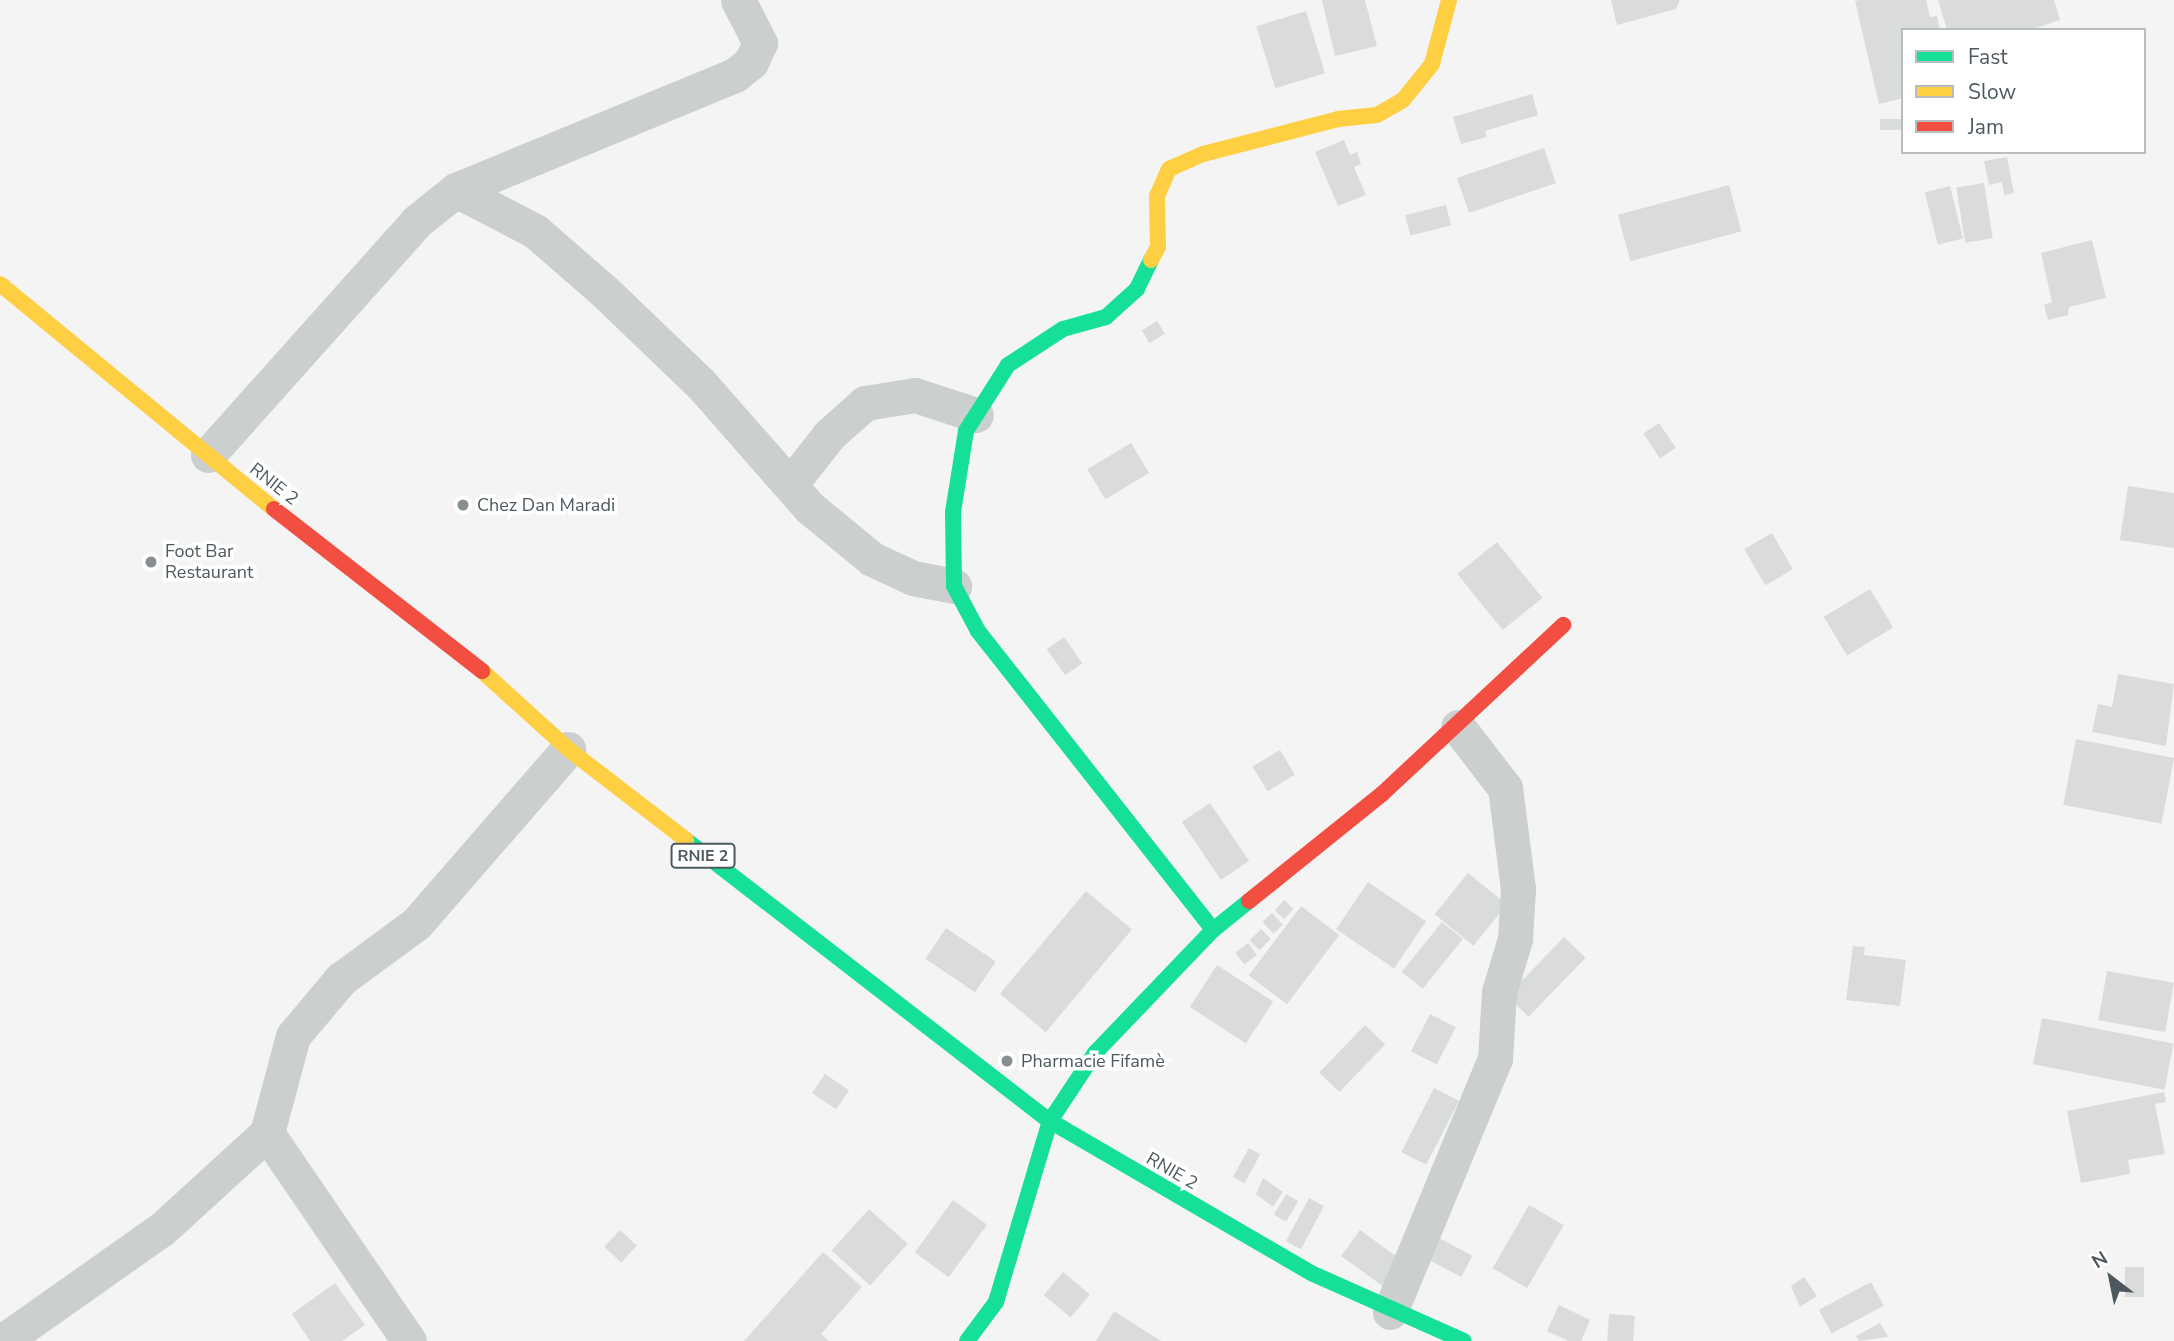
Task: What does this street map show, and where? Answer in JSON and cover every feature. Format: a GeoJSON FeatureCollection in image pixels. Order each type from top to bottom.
{"type":"FeatureCollection","features":[{"type":"Feature","properties":{"kind":"main road"},"geometry":{"type":"LineString","coordinates":[[1213,929],[1001,660],[954,586],[953,512],[966,430],[1007,365],[1063,329],[1106,317],[1137,289],[1158,247],[1157,196],[1169,169],[1203,154],[1338,118],[1377,115],[1403,100],[1432,64],[1450,0]]}},
{"type":"Feature","properties":{"kind":"main road","name":"RNIE 2"},"geometry":{"type":"LineString","coordinates":[[0,284],[208,455],[469,660],[568,749],[1050,1121],[1311,1273],[1390,1312],[1417,1334],[1464,1341]]}},
{"type":"Feature","properties":{"kind":"main road"},"geometry":{"type":"LineString","coordinates":[[967,1341],[996,1302],[1050,1121],[1095,1053],[1213,929],[1382,794],[1458,727],[1563,625]]}},
{"type":"Feature","properties":{"kind":"street"},"geometry":{"type":"LineString","coordinates":[[208,455],[416,222],[456,190],[734,75],[751,62],[760,43],[738,0]]}},
{"type":"Feature","properties":{"kind":"street"},"geometry":{"type":"LineString","coordinates":[[456,190],[536,231],[604,290],[701,384],[810,508],[872,559],[913,578],[954,586]]}},
{"type":"Feature","properties":{"kind":"street"},"geometry":{"type":"LineString","coordinates":[[790,485],[830,435],[865,402],[915,395],[976,415]]}},
{"type":"Feature","properties":{"kind":"street"},"geometry":{"type":"LineString","coordinates":[[1390,1312],[1495,1059],[1499,992],[1515,939],[1518,889],[1505,788],[1458,727]]}},
{"type":"Feature","properties":{"kind":"street"},"geometry":{"type":"LineString","coordinates":[[4,1341],[162,1229],[267,1133],[293,1036],[341,979],[416,924],[568,749]]}},
{"type":"Feature","properties":{"kind":"street"},"geometry":{"type":"LineString","coordinates":[[267,1133],[409,1341]]}},
{"type":"Feature","properties":{"kind":"building"},"geometry":{"type":"Polygon","coordinates":[[[1322,0],[1365,0],[1377,46],[1335,56],[1322,0]]]}},
{"type":"Feature","properties":{"kind":"building"},"geometry":{"type":"Polygon","coordinates":[[[1611,0],[1680,0],[1676,9],[1617,25],[1611,0]]]}},
{"type":"Feature","properties":{"kind":"building"},"geometry":{"type":"Polygon","coordinates":[[[1926,0],[1930,17],[1937,16],[1940,28],[1901,28],[1901,98],[1879,104],[1855,1],[1926,0]]]}},
{"type":"Feature","properties":{"kind":"building"},"geometry":{"type":"Polygon","coordinates":[[[1938,0],[2054,0],[2060,20],[2036,28],[1946,28],[1938,0]]]}},
{"type":"Feature","properties":{"kind":"building"},"geometry":{"type":"Polygon","coordinates":[[[1306,11],[1325,73],[1275,88],[1256,26],[1306,11]]]}},
{"type":"Feature","properties":{"kind":"building"},"geometry":{"type":"Polygon","coordinates":[[[1532,94],[1538,115],[1485,131],[1487,137],[1461,144],[1453,117],[1532,94]]]}},
{"type":"Feature","properties":{"kind":"building"},"geometry":{"type":"Polygon","coordinates":[[[1880,119],[1901,119],[1901,130],[1880,130],[1880,119]]]}},
{"type":"Feature","properties":{"kind":"building"},"geometry":{"type":"Polygon","coordinates":[[[1344,140],[1350,155],[1357,152],[1361,164],[1354,167],[1366,195],[1338,206],[1315,152],[1344,140]]]}},
{"type":"Feature","properties":{"kind":"building"},"geometry":{"type":"Polygon","coordinates":[[[1544,148],[1556,183],[1469,213],[1457,178],[1544,148]]]}},
{"type":"Feature","properties":{"kind":"building"},"geometry":{"type":"Polygon","coordinates":[[[2007,157],[2014,193],[2004,195],[2002,182],[1989,185],[1984,161],[2007,157]]]}},
{"type":"Feature","properties":{"kind":"building"},"geometry":{"type":"Polygon","coordinates":[[[1984,183],[1993,238],[1965,243],[1956,187],[1984,183]]]}},
{"type":"Feature","properties":{"kind":"building"},"geometry":{"type":"Polygon","coordinates":[[[1729,185],[1741,231],[1630,261],[1618,215],[1729,185]]]}},
{"type":"Feature","properties":{"kind":"building"},"geometry":{"type":"Polygon","coordinates":[[[1950,186],[1963,238],[1938,245],[1925,192],[1950,186]]]}},
{"type":"Feature","properties":{"kind":"building"},"geometry":{"type":"Polygon","coordinates":[[[1446,205],[1451,225],[1410,236],[1405,215],[1446,205]]]}},
{"type":"Feature","properties":{"kind":"building"},"geometry":{"type":"Polygon","coordinates":[[[2092,240],[2106,298],[2069,307],[2068,315],[2048,320],[2044,305],[2052,302],[2041,253],[2092,240]]]}},
{"type":"Feature","properties":{"kind":"building"},"geometry":{"type":"Polygon","coordinates":[[[1157,321],[1165,334],[1150,343],[1142,331],[1157,321]]]}},
{"type":"Feature","properties":{"kind":"building"},"geometry":{"type":"Polygon","coordinates":[[[1659,423],[1676,448],[1660,458],[1643,434],[1659,423]]]}},
{"type":"Feature","properties":{"kind":"building"},"geometry":{"type":"Polygon","coordinates":[[[1131,443],[1149,473],[1105,499],[1087,469],[1131,443]]]}},
{"type":"Feature","properties":{"kind":"building"},"geometry":{"type":"Polygon","coordinates":[[[2128,486],[2174,493],[2174,548],[2120,540],[2128,486]]]}},
{"type":"Feature","properties":{"kind":"building"},"geometry":{"type":"Polygon","coordinates":[[[1772,533],[1793,569],[1765,585],[1744,549],[1772,533]]]}},
{"type":"Feature","properties":{"kind":"building"},"geometry":{"type":"Polygon","coordinates":[[[1497,542],[1542,598],[1503,630],[1457,574],[1497,542]]]}},
{"type":"Feature","properties":{"kind":"building"},"geometry":{"type":"Polygon","coordinates":[[[1870,589],[1893,628],[1847,655],[1824,617],[1870,589]]]}},
{"type":"Feature","properties":{"kind":"building"},"geometry":{"type":"Polygon","coordinates":[[[1064,637],[1082,663],[1065,675],[1047,649],[1064,637]]]}},
{"type":"Feature","properties":{"kind":"building"},"geometry":{"type":"Polygon","coordinates":[[[2118,674],[2174,684],[2166,746],[2092,732],[2098,704],[2112,707],[2118,674]]]}},
{"type":"Feature","properties":{"kind":"building"},"geometry":{"type":"Polygon","coordinates":[[[2076,739],[2174,758],[2161,824],[2063,805],[2076,739]]]}},
{"type":"Feature","properties":{"kind":"building"},"geometry":{"type":"Polygon","coordinates":[[[1280,750],[1295,775],[1268,791],[1253,766],[1280,750]]]}},
{"type":"Feature","properties":{"kind":"building"},"geometry":{"type":"Polygon","coordinates":[[[1210,803],[1249,861],[1221,880],[1182,822],[1210,803]]]}},
{"type":"Feature","properties":{"kind":"building"},"geometry":{"type":"Polygon","coordinates":[[[1468,873],[1507,904],[1474,946],[1435,914],[1468,873]]]}},
{"type":"Feature","properties":{"kind":"building"},"geometry":{"type":"Polygon","coordinates":[[[1368,882],[1426,921],[1394,968],[1336,929],[1368,882]]]}},
{"type":"Feature","properties":{"kind":"building"},"geometry":{"type":"Polygon","coordinates":[[[1086,891],[1132,930],[1046,1032],[1000,994],[1086,891]]]}},
{"type":"Feature","properties":{"kind":"building"},"geometry":{"type":"Polygon","coordinates":[[[1284,900],[1294,909],[1284,919],[1275,910],[1284,900]]]}},
{"type":"Feature","properties":{"kind":"building"},"geometry":{"type":"Polygon","coordinates":[[[1301,906],[1339,935],[1287,1004],[1249,975],[1301,906]]]}},
{"type":"Feature","properties":{"kind":"building"},"geometry":{"type":"Polygon","coordinates":[[[1272,913],[1283,925],[1273,934],[1262,922],[1272,913]]]}},
{"type":"Feature","properties":{"kind":"building"},"geometry":{"type":"Polygon","coordinates":[[[1442,922],[1463,939],[1423,989],[1402,972],[1442,922]]]}},
{"type":"Feature","properties":{"kind":"building"},"geometry":{"type":"Polygon","coordinates":[[[946,928],[996,962],[975,992],[925,959],[946,928]]]}},
{"type":"Feature","properties":{"kind":"building"},"geometry":{"type":"Polygon","coordinates":[[[1261,929],[1271,939],[1260,950],[1250,940],[1261,929]]]}},
{"type":"Feature","properties":{"kind":"building"},"geometry":{"type":"Polygon","coordinates":[[[1564,937],[1586,958],[1529,1017],[1507,996],[1564,937]]]}},
{"type":"Feature","properties":{"kind":"building"},"geometry":{"type":"Polygon","coordinates":[[[1248,943],[1257,955],[1244,965],[1235,953],[1248,943]]]}},
{"type":"Feature","properties":{"kind":"building"},"geometry":{"type":"Polygon","coordinates":[[[1853,946],[1865,947],[1864,955],[1906,960],[1900,1006],[1846,1000],[1853,946]]]}},
{"type":"Feature","properties":{"kind":"building"},"geometry":{"type":"Polygon","coordinates":[[[1217,965],[1273,1001],[1246,1043],[1190,1007],[1217,965]]]}},
{"type":"Feature","properties":{"kind":"building"},"geometry":{"type":"Polygon","coordinates":[[[2107,971],[2174,983],[2165,1032],[2098,1020],[2107,971]]]}},
{"type":"Feature","properties":{"kind":"building"},"geometry":{"type":"Polygon","coordinates":[[[1430,1014],[1456,1027],[1437,1065],[1411,1051],[1430,1014]]]}},
{"type":"Feature","properties":{"kind":"building"},"geometry":{"type":"Polygon","coordinates":[[[2042,1018],[2174,1044],[2165,1090],[2033,1064],[2042,1018]]]}},
{"type":"Feature","properties":{"kind":"building"},"geometry":{"type":"Polygon","coordinates":[[[1365,1025],[1385,1044],[1339,1092],[1319,1072],[1365,1025]]]}},
{"type":"Feature","properties":{"kind":"building"},"geometry":{"type":"Polygon","coordinates":[[[825,1074],[849,1090],[836,1109],[812,1093],[825,1074]]]}},
{"type":"Feature","properties":{"kind":"building"},"geometry":{"type":"Polygon","coordinates":[[[1434,1088],[1459,1101],[1426,1165],[1401,1152],[1434,1088]]]}},
{"type":"Feature","properties":{"kind":"building"},"geometry":{"type":"Polygon","coordinates":[[[2164,1092],[2166,1102],[2155,1104],[2165,1154],[2128,1160],[2130,1174],[2081,1183],[2067,1111],[2164,1092]]]}},
{"type":"Feature","properties":{"kind":"building"},"geometry":{"type":"Polygon","coordinates":[[[1249,1148],[1260,1154],[1244,1183],[1233,1177],[1249,1148]]]}},
{"type":"Feature","properties":{"kind":"building"},"geometry":{"type":"Polygon","coordinates":[[[1263,1178],[1283,1192],[1273,1207],[1256,1194],[1263,1178]]]}},
{"type":"Feature","properties":{"kind":"building"},"geometry":{"type":"Polygon","coordinates":[[[1286,1194],[1298,1201],[1286,1222],[1274,1215],[1286,1194]]]}},
{"type":"Feature","properties":{"kind":"building"},"geometry":{"type":"Polygon","coordinates":[[[1309,1198],[1324,1206],[1301,1249],[1286,1241],[1309,1198]]]}},
{"type":"Feature","properties":{"kind":"building"},"geometry":{"type":"Polygon","coordinates":[[[953,1200],[987,1225],[949,1277],[915,1253],[953,1200]]]}},
{"type":"Feature","properties":{"kind":"building"},"geometry":{"type":"Polygon","coordinates":[[[1529,1205],[1564,1225],[1527,1288],[1492,1268],[1529,1205]]]}},
{"type":"Feature","properties":{"kind":"building"},"geometry":{"type":"Polygon","coordinates":[[[869,1209],[908,1244],[870,1285],[832,1251],[869,1209]]]}},
{"type":"Feature","properties":{"kind":"building"},"geometry":{"type":"Polygon","coordinates":[[[620,1230],[637,1246],[621,1263],[604,1247],[620,1230]]]}},
{"type":"Feature","properties":{"kind":"building"},"geometry":{"type":"Polygon","coordinates":[[[1360,1230],[1402,1261],[1383,1286],[1341,1256],[1360,1230]]]}},
{"type":"Feature","properties":{"kind":"building"},"geometry":{"type":"Polygon","coordinates":[[[1439,1238],[1473,1256],[1461,1277],[1428,1259],[1439,1238]]]}},
{"type":"Feature","properties":{"kind":"building"},"geometry":{"type":"Polygon","coordinates":[[[823,1252],[862,1287],[821,1334],[829,1341],[744,1341],[823,1252]]]}},
{"type":"Feature","properties":{"kind":"building"},"geometry":{"type":"Polygon","coordinates":[[[2125,1267],[2144,1267],[2144,1297],[2125,1297],[2125,1267]]]}},
{"type":"Feature","properties":{"kind":"building"},"geometry":{"type":"Polygon","coordinates":[[[1063,1272],[1090,1294],[1071,1317],[1044,1295],[1063,1272]]]}},
{"type":"Feature","properties":{"kind":"building"},"geometry":{"type":"Polygon","coordinates":[[[1804,1277],[1817,1296],[1800,1307],[1791,1286],[1804,1277]]]}},
{"type":"Feature","properties":{"kind":"building"},"geometry":{"type":"Polygon","coordinates":[[[1871,1282],[1884,1306],[1832,1334],[1819,1310],[1871,1282]]]}},
{"type":"Feature","properties":{"kind":"building"},"geometry":{"type":"Polygon","coordinates":[[[335,1283],[365,1325],[342,1341],[310,1341],[292,1314],[335,1283]]]}},
{"type":"Feature","properties":{"kind":"building"},"geometry":{"type":"Polygon","coordinates":[[[1559,1305],[1590,1320],[1581,1341],[1568,1341],[1547,1331],[1559,1305]]]}},
{"type":"Feature","properties":{"kind":"building"},"geometry":{"type":"Polygon","coordinates":[[[1114,1311],[1161,1341],[1096,1341],[1114,1311]]]}},
{"type":"Feature","properties":{"kind":"building"},"geometry":{"type":"Polygon","coordinates":[[[1609,1314],[1635,1316],[1633,1341],[1607,1341],[1609,1314]]]}},
{"type":"Feature","properties":{"kind":"building"},"geometry":{"type":"Polygon","coordinates":[[[1880,1323],[1888,1337],[1859,1341],[1856,1336],[1880,1323]]]}},
{"type":"Feature","properties":{"kind":"traffic: fast"},"geometry":{"type":"LineString","coordinates":[[1151,260],[1137,289],[1106,317],[1063,329],[1008,365],[966,431],[953,512],[954,586],[978,631],[1213,930]]}},
{"type":"Feature","properties":{"kind":"traffic: fast"},"geometry":{"type":"LineString","coordinates":[[686,840],[1050,1121],[1311,1273],[1464,1341]]}},
{"type":"Feature","properties":{"kind":"traffic: fast"},"geometry":{"type":"LineString","coordinates":[[967,1341],[996,1302],[1050,1121],[1095,1053],[1213,930],[1249,901]]}},
{"type":"Feature","properties":{"kind":"traffic: slow"},"geometry":{"type":"LineString","coordinates":[[1151,260],[1158,247],[1157,196],[1169,169],[1203,154],[1338,119],[1377,115],[1403,100],[1432,64],[1449,0]]}},
{"type":"Feature","properties":{"kind":"traffic: slow"},"geometry":{"type":"LineString","coordinates":[[0,284],[274,509]]}},
{"type":"Feature","properties":{"kind":"traffic: slow"},"geometry":{"type":"LineString","coordinates":[[482,671],[568,749],[686,840]]}},
{"type":"Feature","properties":{"kind":"traffic: jam"},"geometry":{"type":"LineString","coordinates":[[274,509],[482,671]]}},
{"type":"Feature","properties":{"kind":"traffic: jam"},"geometry":{"type":"LineString","coordinates":[[1249,901],[1382,794],[1563,625]]}},
{"type":"Feature","properties":{"kind":"place","name":"Chez Dan Maradi"},"geometry":{"type":"Point","coordinates":[463,505]}},
{"type":"Feature","properties":{"kind":"place","name":"Foot Bar Restaurant"},"geometry":{"type":"Point","coordinates":[151,562]}},
{"type":"Feature","properties":{"kind":"place","name":"Pharmacie Fifamè"},"geometry":{"type":"Point","coordinates":[1007,1061]}}]}
